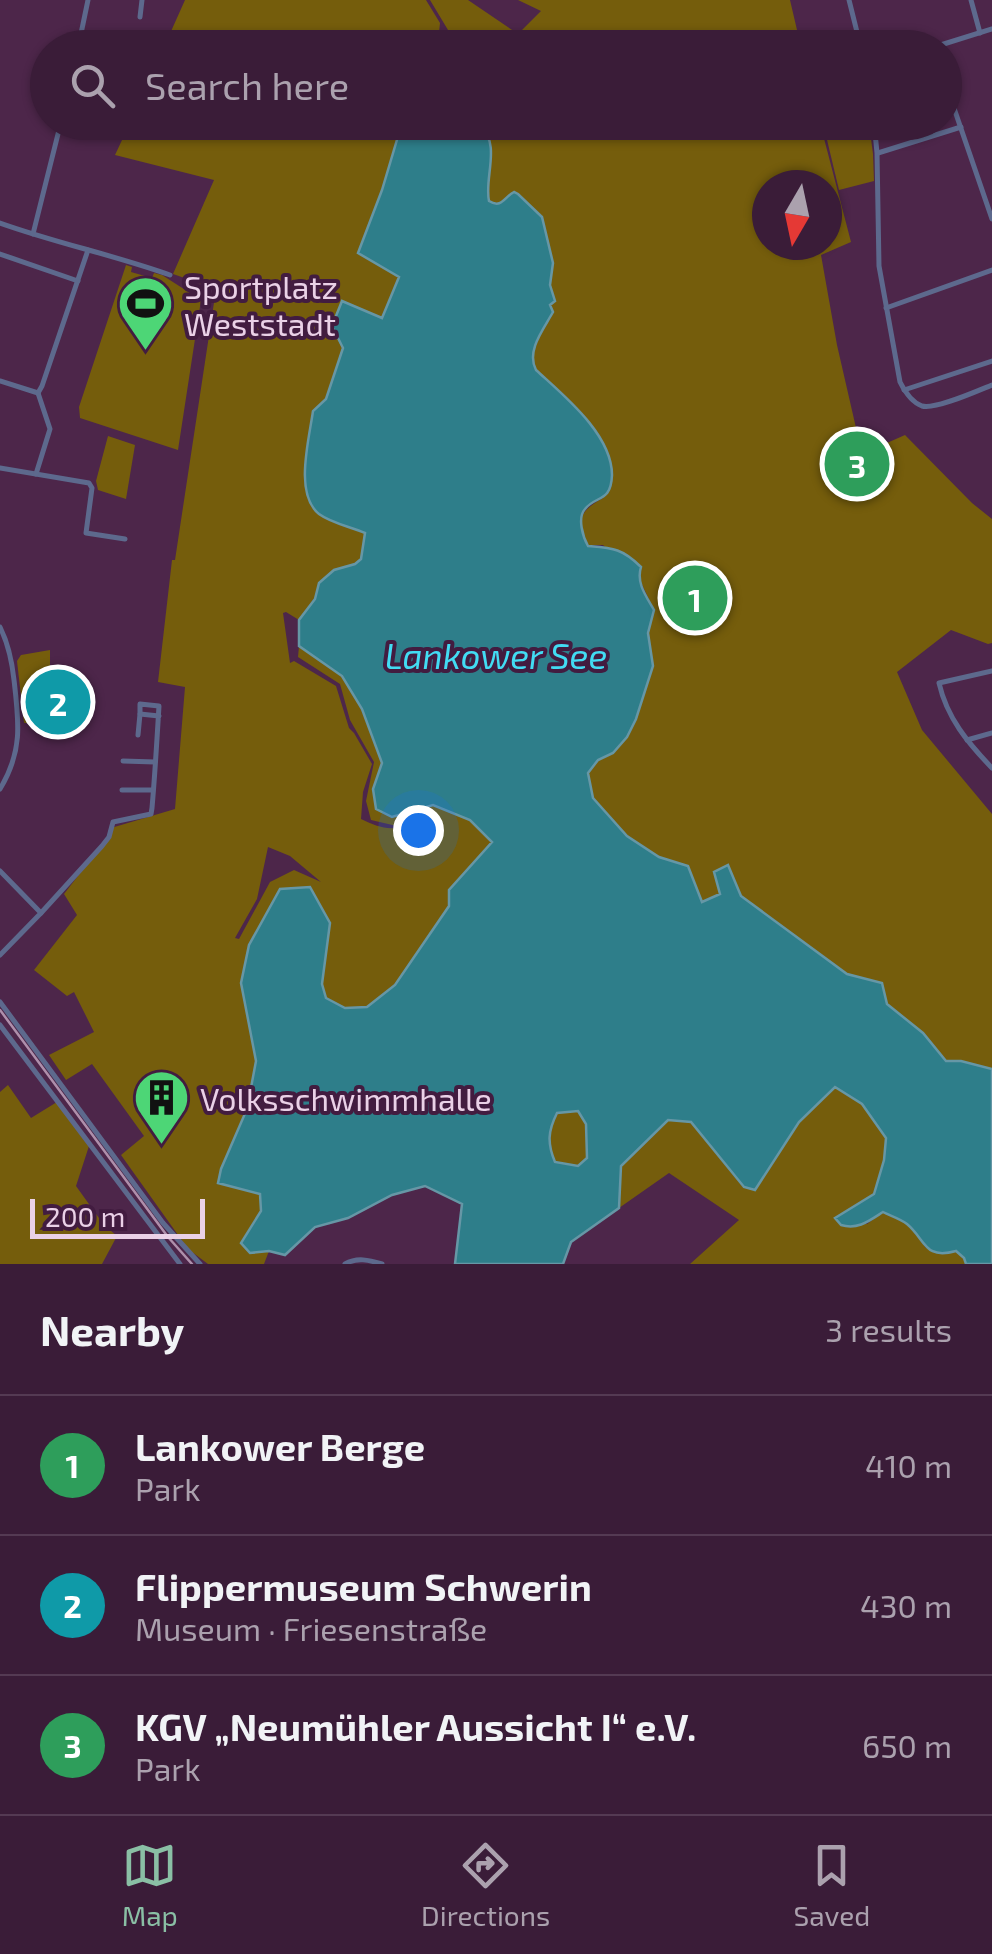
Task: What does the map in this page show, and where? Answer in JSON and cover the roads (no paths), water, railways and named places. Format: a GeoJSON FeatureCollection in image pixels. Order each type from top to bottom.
{"type":"FeatureCollection","features":[{"type":"Feature","properties":{"kind":"street"},"geometry":{"type":"LineString","coordinates":[[82,30],[88,0]]}},
{"type":"Feature","properties":{"kind":"street"},"geometry":{"type":"LineString","coordinates":[[140,17],[142,0]]}},
{"type":"Feature","properties":{"kind":"street"},"geometry":{"type":"LineString","coordinates":[[849,0],[856,30]]}},
{"type":"Feature","properties":{"kind":"street"},"geometry":{"type":"LineString","coordinates":[[971,0],[980,34]]}},
{"type":"Feature","properties":{"kind":"street"},"geometry":{"type":"LineString","coordinates":[[962,39],[992,29]]}},
{"type":"Feature","properties":{"kind":"street"},"geometry":{"type":"LineString","coordinates":[[962,130],[992,219]]}},
{"type":"Feature","properties":{"kind":"street"},"geometry":{"type":"LineString","coordinates":[[33,234],[56,140]]}},
{"type":"Feature","properties":{"kind":"street"},"geometry":{"type":"LineString","coordinates":[[876,140],[878,254],[904,390],[923,406],[934,406],[992,385]]}},
{"type":"Feature","properties":{"kind":"street"},"geometry":{"type":"LineString","coordinates":[[878,153],[920,140]]}},
{"type":"Feature","properties":{"kind":"street"},"geometry":{"type":"LineString","coordinates":[[0,223],[170,274]]}},
{"type":"Feature","properties":{"kind":"street"},"geometry":{"type":"LineString","coordinates":[[36,474],[50,429],[38,393],[89,249]]}},
{"type":"Feature","properties":{"kind":"street"},"geometry":{"type":"LineString","coordinates":[[0,254],[78,281]]}},
{"type":"Feature","properties":{"kind":"street"},"geometry":{"type":"LineString","coordinates":[[886,308],[992,270]]}},
{"type":"Feature","properties":{"kind":"street"},"geometry":{"type":"LineString","coordinates":[[904,390],[992,361]]}},
{"type":"Feature","properties":{"kind":"street"},"geometry":{"type":"LineString","coordinates":[[0,381],[38,393]]}},
{"type":"Feature","properties":{"kind":"street"},"geometry":{"type":"LineString","coordinates":[[0,468],[89,483],[92,488],[86,532],[125,539]]}},
{"type":"Feature","properties":{"kind":"street"},"geometry":{"type":"LineString","coordinates":[[0,627],[10,651],[20,727],[14,758],[0,788]]}},
{"type":"Feature","properties":{"kind":"street"},"geometry":{"type":"LineString","coordinates":[[992,671],[939,683],[948,713],[992,768]]}},
{"type":"Feature","properties":{"kind":"street"},"geometry":{"type":"LineString","coordinates":[[0,955],[102,846],[112,822],[150,814],[159,706],[140,704],[138,735]]}},
{"type":"Feature","properties":{"kind":"street"},"geometry":{"type":"LineString","coordinates":[[968,740],[992,733]]}},
{"type":"Feature","properties":{"kind":"street"},"geometry":{"type":"LineString","coordinates":[[123,761],[154,762]]}},
{"type":"Feature","properties":{"kind":"street"},"geometry":{"type":"LineString","coordinates":[[122,790],[153,790]]}},
{"type":"Feature","properties":{"kind":"street"},"geometry":{"type":"LineString","coordinates":[[0,871],[41,913]]}},
{"type":"Feature","properties":{"kind":"street"},"geometry":{"type":"LineString","coordinates":[[0,1002],[164,1223],[200,1264]]}},
{"type":"Feature","properties":{"kind":"street"},"geometry":{"type":"LineString","coordinates":[[0,1025],[180,1264]]}},
{"type":"Feature","properties":{"kind":"street"},"geometry":{"type":"LineString","coordinates":[[345,1264],[350,1260],[382,1264]]}},
{"type":"Feature","properties":{"kind":"water","name":"Lankower See"},"geometry":{"type":"Polygon","coordinates":[[[397,140],[489,140],[489,201],[500,203],[514,192],[542,217],[553,263],[550,285],[555,301],[534,348],[533,363],[595,430],[610,460],[609,490],[589,505],[581,517],[586,542],[588,546],[622,553],[641,567],[641,584],[654,610],[648,633],[653,666],[636,719],[613,753],[598,760],[588,773],[593,798],[627,836],[659,857],[688,866],[702,902],[720,894],[714,872],[728,865],[741,896],[847,974],[882,983],[887,1004],[923,1033],[946,1061],[992,1069],[992,1264],[966,1264],[956,1251],[931,1251],[907,1224],[883,1212],[858,1225],[841,1225],[835,1218],[874,1194],[886,1138],[862,1104],[835,1087],[799,1122],[755,1190],[744,1187],[691,1122],[668,1120],[621,1166],[619,1208],[571,1242],[563,1264],[455,1264],[462,1204],[425,1186],[392,1195],[348,1218],[315,1227],[285,1255],[269,1251],[250,1253],[241,1243],[261,1211],[260,1194],[218,1183],[247,1109],[256,1061],[241,983],[249,945],[280,889],[310,887],[330,923],[322,984],[326,998],[345,1008],[367,1007],[395,985],[449,906],[449,890],[492,842],[470,820],[433,805],[392,817],[376,809],[373,789],[382,763],[362,709],[342,676],[299,646],[299,620],[315,599],[319,583],[334,570],[361,559],[365,533],[319,514],[311,505],[305,480],[313,411],[326,399],[343,348],[332,326],[342,301],[382,318],[399,277],[358,253],[397,140]],[[578,1111],[557,1113],[550,1137],[555,1162],[578,1166],[587,1158],[586,1124],[578,1111]]]}},
{"type":"Feature","properties":{"kind":"tram line"},"geometry":{"type":"LineString","coordinates":[[0,1010],[192,1264]]}},
{"type":"Feature","properties":{"kind":"place","name":"Sportplatz Weststadt"},"geometry":{"type":"Point","coordinates":[145,353]}},
{"type":"Feature","properties":{"kind":"place","name":"KGV „Neumühler Aussicht I“ e.V."},"geometry":{"type":"Point","coordinates":[857,464]}},
{"type":"Feature","properties":{"kind":"place","name":"Lankower Berge"},"geometry":{"type":"Point","coordinates":[695,598]}},
{"type":"Feature","properties":{"kind":"place","name":"Flippermuseum Schwerin"},"geometry":{"type":"Point","coordinates":[58,702]}},
{"type":"Feature","properties":{"kind":"place","name":"Volksschwimmhalle"},"geometry":{"type":"Point","coordinates":[161,1147]}}]}
